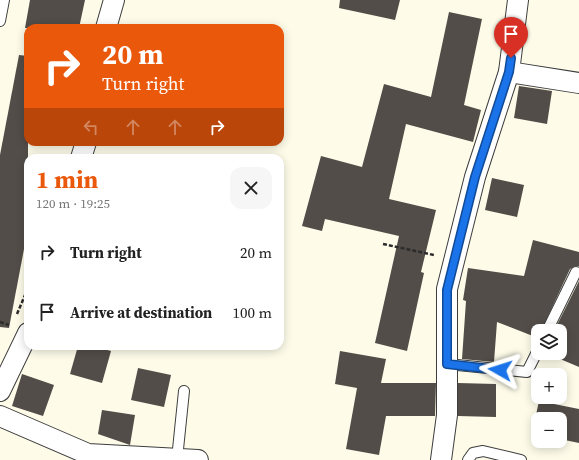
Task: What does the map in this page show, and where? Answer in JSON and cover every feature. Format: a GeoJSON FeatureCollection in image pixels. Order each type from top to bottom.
{"type":"FeatureCollection","features":[{"type":"Feature","properties":{"kind":"street"},"geometry":{"type":"LineString","coordinates":[[107,24],[114,0]]}},
{"type":"Feature","properties":{"kind":"street"},"geometry":{"type":"LineString","coordinates":[[441,460],[447,415],[447,290],[475,177],[509,72],[518,0]]}},
{"type":"Feature","properties":{"kind":"street"},"geometry":{"type":"LineString","coordinates":[[509,72],[579,84]]}},
{"type":"Feature","properties":{"kind":"street"},"geometry":{"type":"LineString","coordinates":[[0,391],[18,326]]}},
{"type":"Feature","properties":{"kind":"street"},"geometry":{"type":"LineString","coordinates":[[0,416],[89,457],[198,460]]}},
{"type":"Feature","properties":{"kind":"lane"},"geometry":{"type":"LineString","coordinates":[[0,21],[4,0]]}},
{"type":"Feature","properties":{"kind":"lane"},"geometry":{"type":"LineString","coordinates":[[550,324],[576,272]]}},
{"type":"Feature","properties":{"kind":"lane"},"geometry":{"type":"LineString","coordinates":[[447,364],[527,372],[533,360]]}},
{"type":"Feature","properties":{"kind":"lane"},"geometry":{"type":"LineString","coordinates":[[177,460],[184,391]]}},
{"type":"Feature","properties":{"kind":"lane"},"geometry":{"type":"LineString","coordinates":[[468,460],[473,452],[483,451],[521,460]]}},
{"type":"Feature","properties":{"kind":"path"},"geometry":{"type":"LineString","coordinates":[[383,244],[454,260]]}},
{"type":"Feature","properties":{"kind":"path"},"geometry":{"type":"LineString","coordinates":[[0,322],[18,326],[24,303]]}},
{"type":"Feature","properties":{"kind":"building"},"geometry":{"type":"Polygon","coordinates":[[[30,0],[85,0],[80,24],[26,24],[30,0]]]}},
{"type":"Feature","properties":{"kind":"building"},"geometry":{"type":"Polygon","coordinates":[[[340,0],[400,0],[395,20],[339,8],[340,0]]]}},
{"type":"Feature","properties":{"kind":"building"},"geometry":{"type":"Polygon","coordinates":[[[449,12],[482,19],[464,105],[481,110],[473,142],[406,124],[389,199],[436,210],[421,272],[424,273],[407,351],[375,343],[399,236],[325,219],[322,231],[302,226],[321,156],[362,167],[384,84],[431,97],[449,12]]]}},
{"type":"Feature","properties":{"kind":"building"},"geometry":{"type":"Polygon","coordinates":[[[19,55],[24,56],[24,146],[28,146],[28,154],[24,154],[24,249],[9,328],[0,327],[0,155],[19,55]]]}},
{"type":"Feature","properties":{"kind":"building"},"geometry":{"type":"Polygon","coordinates":[[[519,86],[552,91],[547,124],[514,118],[519,86]]]}},
{"type":"Feature","properties":{"kind":"building"},"geometry":{"type":"Polygon","coordinates":[[[492,178],[524,185],[517,217],[485,210],[492,178]]]}},
{"type":"Feature","properties":{"kind":"building"},"geometry":{"type":"Polygon","coordinates":[[[533,240],[579,252],[579,266],[575,266],[570,269],[544,324],[531,324],[531,335],[497,322],[494,362],[462,359],[466,301],[463,300],[468,268],[524,276],[533,240]]]}},
{"type":"Feature","properties":{"kind":"building"},"geometry":{"type":"Polygon","coordinates":[[[579,281],[579,367],[562,360],[567,360],[567,324],[558,324],[579,281]]]}},
{"type":"Feature","properties":{"kind":"building"},"geometry":{"type":"Polygon","coordinates":[[[77,350],[111,351],[102,383],[70,374],[77,350]]]}},
{"type":"Feature","properties":{"kind":"building"},"geometry":{"type":"Polygon","coordinates":[[[340,351],[386,359],[381,383],[436,383],[435,416],[386,416],[379,455],[346,449],[357,388],[335,384],[340,351]]]}},
{"type":"Feature","properties":{"kind":"building"},"geometry":{"type":"Polygon","coordinates":[[[138,368],[171,375],[164,407],[131,400],[138,368]]]}},
{"type":"Feature","properties":{"kind":"building"},"geometry":{"type":"Polygon","coordinates":[[[22,374],[54,385],[43,416],[12,406],[22,374]]]}},
{"type":"Feature","properties":{"kind":"building"},"geometry":{"type":"Polygon","coordinates":[[[458,383],[496,384],[496,417],[458,416],[458,383]]]}},
{"type":"Feature","properties":{"kind":"building"},"geometry":{"type":"Polygon","coordinates":[[[538,404],[554,404],[579,409],[579,443],[567,440],[567,412],[537,412],[538,404]]]}},
{"type":"Feature","properties":{"kind":"building"},"geometry":{"type":"Polygon","coordinates":[[[102,410],[135,415],[130,445],[98,434],[102,410]]]}},
{"type":"Feature","properties":{"kind":"route"},"geometry":{"type":"LineString","coordinates":[[500,370],[447,364],[447,290],[475,177],[509,72],[511,58]]}}]}
